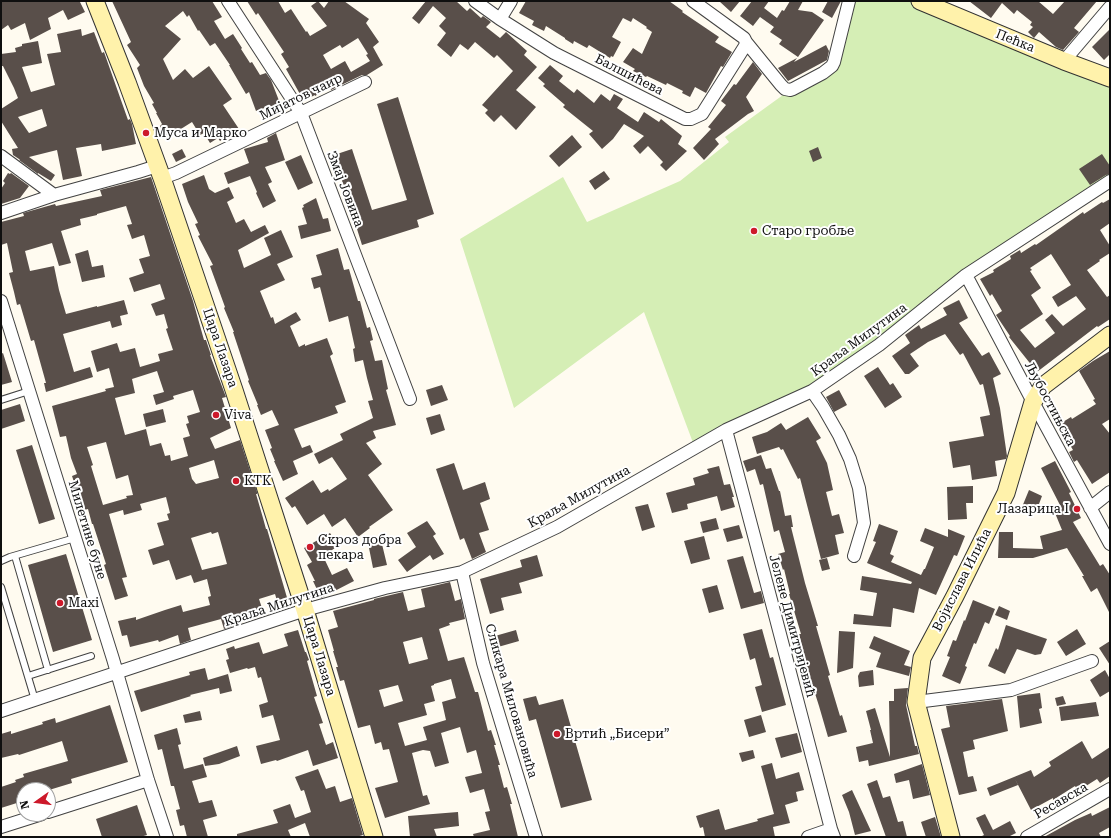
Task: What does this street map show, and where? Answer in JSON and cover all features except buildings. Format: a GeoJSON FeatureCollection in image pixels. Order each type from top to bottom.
{"type":"FeatureCollection","features":[{"type":"Feature","properties":{"kind":"main road","name":"Цара Лазара"},"geometry":{"type":"LineString","coordinates":[[95,1],[160,172],[234,390],[305,610],[374,837]]}},
{"type":"Feature","properties":{"kind":"main road","name":"Пећка"},"geometry":{"type":"LineString","coordinates":[[920,1],[1064,61],[1110,78]]}},
{"type":"Feature","properties":{"kind":"main road","name":"Војислава Илића"},"geometry":{"type":"LineString","coordinates":[[951,837],[916,702],[922,658],[1006,493],[1033,402],[1043,386],[1110,335]]}},
{"type":"Feature","properties":{"kind":"street","name":"Змај Јовина"},"geometry":{"type":"LineString","coordinates":[[228,1],[301,113],[410,399]]}},
{"type":"Feature","properties":{"kind":"street","name":"Балшићева"},"geometry":{"type":"LineString","coordinates":[[475,1],[500,19],[554,53],[685,119],[691,119],[702,114],[745,46],[746,42]]}},
{"type":"Feature","properties":{"kind":"street"},"geometry":{"type":"LineString","coordinates":[[500,19],[511,1]]}},
{"type":"Feature","properties":{"kind":"street"},"geometry":{"type":"LineString","coordinates":[[693,1],[744,38],[785,89],[793,89],[823,73],[832,66],[849,1]]}},
{"type":"Feature","properties":{"kind":"street"},"geometry":{"type":"LineString","coordinates":[[1064,61],[1110,7]]}},
{"type":"Feature","properties":{"kind":"street","name":"Мијатов чаир"},"geometry":{"type":"LineString","coordinates":[[1,213],[138,172],[176,173],[365,82]]}},
{"type":"Feature","properties":{"kind":"street"},"geometry":{"type":"LineString","coordinates":[[1,156],[54,196]]}},
{"type":"Feature","properties":{"kind":"street","name":"Краља Милутина"},"geometry":{"type":"LineString","coordinates":[[1,711],[305,610],[385,588],[462,572],[557,527],[726,430],[812,391],[879,345],[966,276],[1110,181]]}},
{"type":"Feature","properties":{"kind":"street","name":"Љубостињска"},"geometry":{"type":"LineString","coordinates":[[966,276],[1110,544]]}},
{"type":"Feature","properties":{"kind":"street","name":"Милетине буне"},"geometry":{"type":"LineString","coordinates":[[1,301],[117,673],[166,837]]}},
{"type":"Feature","properties":{"kind":"street"},"geometry":{"type":"LineString","coordinates":[[812,391],[839,435],[850,459],[859,488],[864,523],[854,556]]}},
{"type":"Feature","properties":{"kind":"street","name":"Јелене Димитријевић"},"geometry":{"type":"LineString","coordinates":[[726,430],[832,833],[808,837]]}},
{"type":"Feature","properties":{"kind":"street"},"geometry":{"type":"LineString","coordinates":[[1090,508],[1110,492]]}},
{"type":"Feature","properties":{"kind":"street","name":"Сликара Миловановића"},"geometry":{"type":"LineString","coordinates":[[462,572],[483,662],[536,837]]}},
{"type":"Feature","properties":{"kind":"street"},"geometry":{"type":"LineString","coordinates":[[916,702],[1011,690],[1092,661]]}},
{"type":"Feature","properties":{"kind":"street"},"geometry":{"type":"LineString","coordinates":[[56,809],[148,780]]}},
{"type":"Feature","properties":{"kind":"street","name":"Ресавска"},"geometry":{"type":"LineString","coordinates":[[1027,837],[1110,789]]}},
{"type":"Feature","properties":{"kind":"street"},"geometry":{"type":"LineString","coordinates":[[1,827],[17,822]]}},
{"type":"Feature","properties":{"kind":"lane"},"geometry":{"type":"LineString","coordinates":[[1,400],[29,391]]}},
{"type":"Feature","properties":{"kind":"lane"},"geometry":{"type":"LineString","coordinates":[[1,561],[75,538]]}},
{"type":"Feature","properties":{"kind":"lane"},"geometry":{"type":"LineString","coordinates":[[14,556],[48,670]]}},
{"type":"Feature","properties":{"kind":"lane"},"geometry":{"type":"LineString","coordinates":[[1,587],[35,700]]}},
{"type":"Feature","properties":{"kind":"lane"},"geometry":{"type":"LineString","coordinates":[[28,676],[91,656]]}},
{"type":"Feature","properties":{"kind":"green space","name":"Старо гробље"},"geometry":{"type":"Polygon","coordinates":[[[855,1],[920,1],[1110,77],[1110,181],[966,275],[812,391],[695,448],[644,312],[514,408],[460,239],[563,177],[587,222],[680,181],[729,142],[725,137],[794,87],[841,58],[855,1]]]}},
{"type":"Feature","properties":{"kind":"place","name":"Муса и Марко"},"geometry":{"type":"Point","coordinates":[146,133]}},
{"type":"Feature","properties":{"kind":"place","name":"Старо гробље"},"geometry":{"type":"Point","coordinates":[754,231]}},
{"type":"Feature","properties":{"kind":"place","name":"Viva"},"geometry":{"type":"Point","coordinates":[216,415]}},
{"type":"Feature","properties":{"kind":"place","name":"KTK"},"geometry":{"type":"Point","coordinates":[236,481]}},
{"type":"Feature","properties":{"kind":"place","name":"Лазарица I"},"geometry":{"type":"Point","coordinates":[1077,509]}},
{"type":"Feature","properties":{"kind":"place","name":"Скроз добра пекара"},"geometry":{"type":"Point","coordinates":[310,547]}},
{"type":"Feature","properties":{"kind":"place","name":"Maxi"},"geometry":{"type":"Point","coordinates":[60,603]}},
{"type":"Feature","properties":{"kind":"place","name":"Вртић „Бисери”"},"geometry":{"type":"Point","coordinates":[557,734]}}]}
